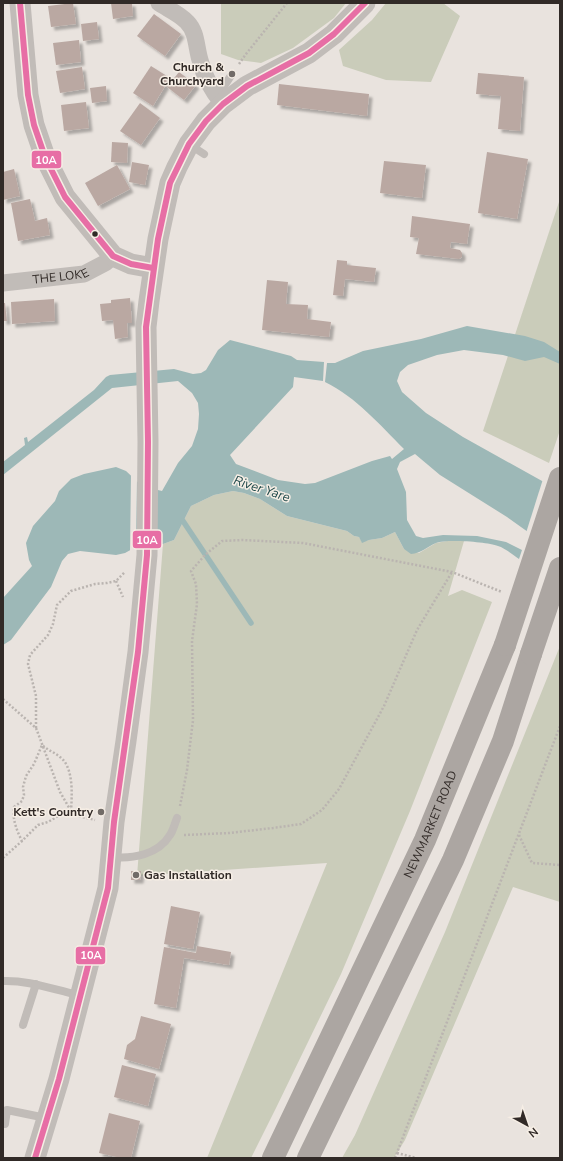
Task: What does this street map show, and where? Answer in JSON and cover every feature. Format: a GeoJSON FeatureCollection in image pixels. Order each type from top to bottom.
{"type":"FeatureCollection","features":[{"type":"Feature","properties":{"kind":"highway","name":"NEWMARKET ROAD"},"geometry":{"type":"LineString","coordinates":[[273,1158],[424,840],[505,645],[560,478]]}},
{"type":"Feature","properties":{"kind":"highway"},"geometry":{"type":"LineString","coordinates":[[308,1158],[453,860],[503,741],[560,568]]}},
{"type":"Feature","properties":{"kind":"street"},"geometry":{"type":"LineString","coordinates":[[20,3],[28,95],[34,125],[45,157],[65,197],[113,256],[131,264],[153,268]]}},
{"type":"Feature","properties":{"kind":"street"},"geometry":{"type":"LineString","coordinates":[[159,3],[187,22],[194,32],[204,74],[220,100]]}},
{"type":"Feature","properties":{"kind":"street"},"geometry":{"type":"LineString","coordinates":[[35,1158],[62,1068],[108,888],[114,822],[125,753],[138,652],[145,576],[148,529],[147,335],[149,301],[153,268],[170,183],[177,167],[197,149],[206,121],[220,100],[309,53],[334,34],[364,3]]}},
{"type":"Feature","properties":{"kind":"street","name":"THE LOKE"},"geometry":{"type":"LineString","coordinates":[[3,283],[84,274],[105,263],[113,256]]}},
{"type":"Feature","properties":{"kind":"lane"},"geometry":{"type":"LineString","coordinates":[[220,100],[232,74]]}},
{"type":"Feature","properties":{"kind":"lane"},"geometry":{"type":"LineString","coordinates":[[111,857],[127,858],[143,855],[162,845],[171,835],[177,818]]}},
{"type":"Feature","properties":{"kind":"lane"},"geometry":{"type":"LineString","coordinates":[[3,981],[36,984],[80,995]]}},
{"type":"Feature","properties":{"kind":"lane"},"geometry":{"type":"LineString","coordinates":[[23,1025],[36,984]]}},
{"type":"Feature","properties":{"kind":"lane"},"geometry":{"type":"LineString","coordinates":[[3,1124],[7,1110],[47,1118]]}},
{"type":"Feature","properties":{"kind":"path"},"geometry":{"type":"LineString","coordinates":[[241,60],[287,3]]}},
{"type":"Feature","properties":{"kind":"path"},"geometry":{"type":"LineString","coordinates":[[171,835],[229,833],[301,824],[322,810],[339,789],[384,706],[417,630],[452,572],[303,543],[242,540],[222,541],[205,555],[191,571],[196,584],[197,604],[192,641],[193,720],[187,770],[177,818]]}},
{"type":"Feature","properties":{"kind":"path"},"geometry":{"type":"LineString","coordinates":[[91,820],[75,815],[60,792],[36,728],[36,696],[28,664],[30,655],[48,635],[53,624],[57,605],[71,591],[95,584],[116,581]]}},
{"type":"Feature","properties":{"kind":"path"},"geometry":{"type":"LineString","coordinates":[[3,700],[36,728]]}},
{"type":"Feature","properties":{"kind":"path"},"geometry":{"type":"LineString","coordinates":[[395,1158],[560,726]]}},
{"type":"Feature","properties":{"kind":"path"},"geometry":{"type":"LineString","coordinates":[[42,745],[50,752],[61,757],[68,768],[72,788],[71,810]]}},
{"type":"Feature","properties":{"kind":"path"},"geometry":{"type":"LineString","coordinates":[[22,841],[16,826],[13,812],[14,807],[22,801],[24,795],[23,787],[26,776],[34,764],[42,745]]}},
{"type":"Feature","properties":{"kind":"path"},"geometry":{"type":"LineString","coordinates":[[3,858],[38,825],[48,822],[71,810]]}},
{"type":"Feature","properties":{"kind":"path"},"geometry":{"type":"LineString","coordinates":[[518,835],[532,863],[560,865]]}},
{"type":"Feature","properties":{"kind":"path"},"geometry":{"type":"LineString","coordinates":[[397,1153],[416,1158]]}},
{"type":"Feature","properties":{"kind":"green space"},"geometry":{"type":"Polygon","coordinates":[[[221,3],[346,3],[334,18],[293,48],[261,63],[238,60],[221,54],[221,3]]]}},
{"type":"Feature","properties":{"kind":"green space"},"geometry":{"type":"Polygon","coordinates":[[[386,3],[443,3],[460,16],[431,82],[386,80],[343,66],[339,50],[372,20],[386,3]]]}},
{"type":"Feature","properties":{"kind":"green space"},"geometry":{"type":"Polygon","coordinates":[[[560,199],[560,430],[549,463],[483,431],[560,199]]]}},
{"type":"Feature","properties":{"kind":"green space"},"geometry":{"type":"Polygon","coordinates":[[[233,491],[244,493],[260,499],[287,516],[347,531],[354,536],[359,537],[362,542],[382,538],[395,532],[404,549],[419,553],[436,543],[447,541],[464,541],[448,596],[462,590],[492,602],[410,811],[341,974],[251,1158],[207,1158],[327,863],[137,876],[163,544],[174,540],[191,506],[214,495],[233,491]]]}},
{"type":"Feature","properties":{"kind":"green space"},"geometry":{"type":"Polygon","coordinates":[[[560,646],[560,902],[513,887],[405,1140],[394,1158],[342,1158],[355,1135],[445,932],[560,646]]]}},
{"type":"Feature","properties":{"kind":"water","name":"River Yare"},"geometry":{"type":"Polygon","coordinates":[[[467,326],[525,336],[544,342],[560,352],[560,364],[544,357],[525,361],[503,355],[464,350],[437,355],[408,365],[400,372],[397,381],[402,392],[426,413],[463,437],[560,491],[528,532],[440,475],[415,454],[400,462],[397,469],[406,492],[407,520],[416,536],[423,538],[443,535],[477,536],[506,542],[522,550],[519,559],[498,546],[485,543],[449,541],[436,543],[421,551],[411,554],[404,549],[395,532],[382,538],[369,540],[362,543],[359,537],[354,536],[347,531],[287,516],[260,499],[244,493],[233,491],[214,495],[191,506],[174,540],[163,544],[143,543],[125,553],[116,555],[80,551],[68,554],[62,561],[51,587],[11,640],[3,645],[3,598],[32,566],[29,560],[26,543],[33,526],[55,501],[59,491],[71,479],[84,474],[116,467],[126,471],[142,486],[162,491],[178,463],[192,446],[198,429],[198,403],[192,393],[178,381],[112,388],[3,475],[3,462],[25,445],[24,438],[27,437],[28,442],[94,390],[106,377],[110,375],[174,369],[193,374],[201,373],[206,370],[218,350],[230,340],[291,356],[297,360],[324,362],[323,381],[294,377],[293,387],[230,455],[236,464],[278,480],[305,484],[315,483],[372,461],[390,456],[392,459],[404,449],[357,403],[347,395],[325,382],[327,363],[335,363],[363,351],[421,339],[467,326]]]}},
{"type":"Feature","properties":{"kind":"pier"},"geometry":{"type":"Polygon","coordinates":[[[131,473],[137,479],[136,547],[140,539],[154,538],[158,546],[143,545],[130,552],[131,473]]]}},
{"type":"Feature","properties":{"kind":"pier"},"geometry":{"type":"Polygon","coordinates":[[[543,479],[560,488],[560,555],[526,533],[543,479]]]}},
{"type":"Feature","properties":{"kind":"building"},"geometry":{"type":"Polygon","coordinates":[[[73,3],[76,24],[51,27],[48,6],[73,3]]]}},
{"type":"Feature","properties":{"kind":"building"},"geometry":{"type":"Polygon","coordinates":[[[111,3],[132,3],[133,16],[113,19],[111,3]]]}},
{"type":"Feature","properties":{"kind":"building"},"geometry":{"type":"Polygon","coordinates":[[[154,14],[181,34],[165,56],[137,36],[154,14]]]}},
{"type":"Feature","properties":{"kind":"building"},"geometry":{"type":"Polygon","coordinates":[[[97,22],[99,39],[83,41],[81,24],[97,22]]]}},
{"type":"Feature","properties":{"kind":"building"},"geometry":{"type":"Polygon","coordinates":[[[79,40],[81,62],[56,65],[53,43],[79,40]]]}},
{"type":"Feature","properties":{"kind":"building"},"geometry":{"type":"Polygon","coordinates":[[[151,66],[170,78],[153,106],[133,93],[151,66]]]}},
{"type":"Feature","properties":{"kind":"building"},"geometry":{"type":"Polygon","coordinates":[[[82,67],[85,89],[60,93],[56,71],[82,67]]]}},
{"type":"Feature","properties":{"kind":"building"},"geometry":{"type":"Polygon","coordinates":[[[179,72],[196,85],[184,100],[167,87],[179,72]]]}},
{"type":"Feature","properties":{"kind":"building"},"geometry":{"type":"Polygon","coordinates":[[[478,73],[524,77],[520,131],[498,129],[501,96],[476,94],[478,73]]]}},
{"type":"Feature","properties":{"kind":"building"},"geometry":{"type":"Polygon","coordinates":[[[279,84],[369,94],[367,116],[277,105],[279,84]]]}},
{"type":"Feature","properties":{"kind":"building"},"geometry":{"type":"Polygon","coordinates":[[[106,86],[107,101],[92,103],[90,88],[106,86]]]}},
{"type":"Feature","properties":{"kind":"building"},"geometry":{"type":"Polygon","coordinates":[[[86,102],[89,128],[64,131],[61,105],[86,102]]]}},
{"type":"Feature","properties":{"kind":"building"},"geometry":{"type":"Polygon","coordinates":[[[140,103],[160,118],[141,145],[120,131],[140,103]]]}},
{"type":"Feature","properties":{"kind":"building"},"geometry":{"type":"Polygon","coordinates":[[[112,142],[128,143],[127,163],[111,162],[112,142]]]}},
{"type":"Feature","properties":{"kind":"building"},"geometry":{"type":"Polygon","coordinates":[[[487,152],[528,159],[517,219],[478,213],[487,152]]]}},
{"type":"Feature","properties":{"kind":"building"},"geometry":{"type":"Polygon","coordinates":[[[384,161],[426,165],[422,198],[380,193],[384,161]]]}},
{"type":"Feature","properties":{"kind":"building"},"geometry":{"type":"Polygon","coordinates":[[[132,162],[149,165],[145,185],[129,182],[132,162]]]}},
{"type":"Feature","properties":{"kind":"building"},"geometry":{"type":"Polygon","coordinates":[[[117,165],[130,189],[98,206],[85,183],[117,165]]]}},
{"type":"Feature","properties":{"kind":"building"},"geometry":{"type":"Polygon","coordinates":[[[14,169],[20,196],[3,200],[3,172],[14,169]]]}},
{"type":"Feature","properties":{"kind":"building"},"geometry":{"type":"Polygon","coordinates":[[[30,199],[35,221],[47,218],[50,235],[18,241],[11,203],[30,199]]]}},
{"type":"Feature","properties":{"kind":"building"},"geometry":{"type":"Polygon","coordinates":[[[412,216],[470,224],[467,244],[451,242],[450,248],[460,250],[462,257],[459,259],[416,254],[419,238],[410,237],[412,216]]]}},
{"type":"Feature","properties":{"kind":"building"},"geometry":{"type":"Polygon","coordinates":[[[337,260],[347,261],[347,265],[376,268],[374,282],[345,279],[343,296],[333,295],[337,260]]]}},
{"type":"Feature","properties":{"kind":"building"},"geometry":{"type":"Polygon","coordinates":[[[267,280],[288,282],[286,304],[308,305],[307,319],[331,322],[329,337],[262,330],[267,280]]]}},
{"type":"Feature","properties":{"kind":"building"},"geometry":{"type":"Polygon","coordinates":[[[130,298],[132,323],[127,323],[128,337],[115,339],[113,320],[102,321],[100,304],[111,303],[111,300],[130,298]]]}},
{"type":"Feature","properties":{"kind":"building"},"geometry":{"type":"Polygon","coordinates":[[[54,299],[55,321],[12,324],[11,302],[54,299]]]}},
{"type":"Feature","properties":{"kind":"building"},"geometry":{"type":"Polygon","coordinates":[[[3,303],[5,303],[7,321],[3,321],[3,303]]]}},
{"type":"Feature","properties":{"kind":"building","name":"Gas Installation"},"geometry":{"type":"Polygon","coordinates":[[[131,871],[141,871],[140,880],[131,880],[131,871]]]}},
{"type":"Feature","properties":{"kind":"building"},"geometry":{"type":"Polygon","coordinates":[[[171,906],[200,912],[193,949],[164,944],[171,906]]]}},
{"type":"Feature","properties":{"kind":"building"},"geometry":{"type":"Polygon","coordinates":[[[197,946],[231,952],[229,965],[184,958],[176,1008],[154,1004],[164,947],[196,953],[197,946]]]}},
{"type":"Feature","properties":{"kind":"building"},"geometry":{"type":"Polygon","coordinates":[[[141,1016],[171,1024],[159,1069],[124,1059],[127,1045],[135,1039],[141,1016]]]}},
{"type":"Feature","properties":{"kind":"building"},"geometry":{"type":"Polygon","coordinates":[[[122,1065],[156,1074],[148,1106],[114,1097],[122,1065]]]}},
{"type":"Feature","properties":{"kind":"building"},"geometry":{"type":"Polygon","coordinates":[[[109,1113],[140,1121],[131,1158],[121,1158],[99,1153],[109,1113]]]}},
{"type":"Feature","properties":{"kind":"waterway"},"geometry":{"type":"LineString","coordinates":[[183,521],[251,623]]}},
{"type":"Feature","properties":{"kind":"transit line","name":"10A"},"geometry":{"type":"LineString","coordinates":[[20,3],[28,95],[34,125],[45,157],[65,197],[113,256],[131,264],[153,268]]}},
{"type":"Feature","properties":{"kind":"transit line","name":"10A"},"geometry":{"type":"LineString","coordinates":[[35,1158],[59,1079],[108,888],[114,822],[138,652],[147,555],[148,442],[146,327],[158,239],[170,183],[189,144],[206,121],[223,104],[247,86],[309,53],[334,34],[365,3]]}},
{"type":"Feature","properties":{"kind":"place","name":"Church & Churchyard"},"geometry":{"type":"Point","coordinates":[232,74]}},
{"type":"Feature","properties":{"kind":"place","name":"Kett's Country"},"geometry":{"type":"Point","coordinates":[101,812]}},
{"type":"Feature","properties":{"kind":"place","name":"Gas Installation"},"geometry":{"type":"Point","coordinates":[136,875]}}]}
